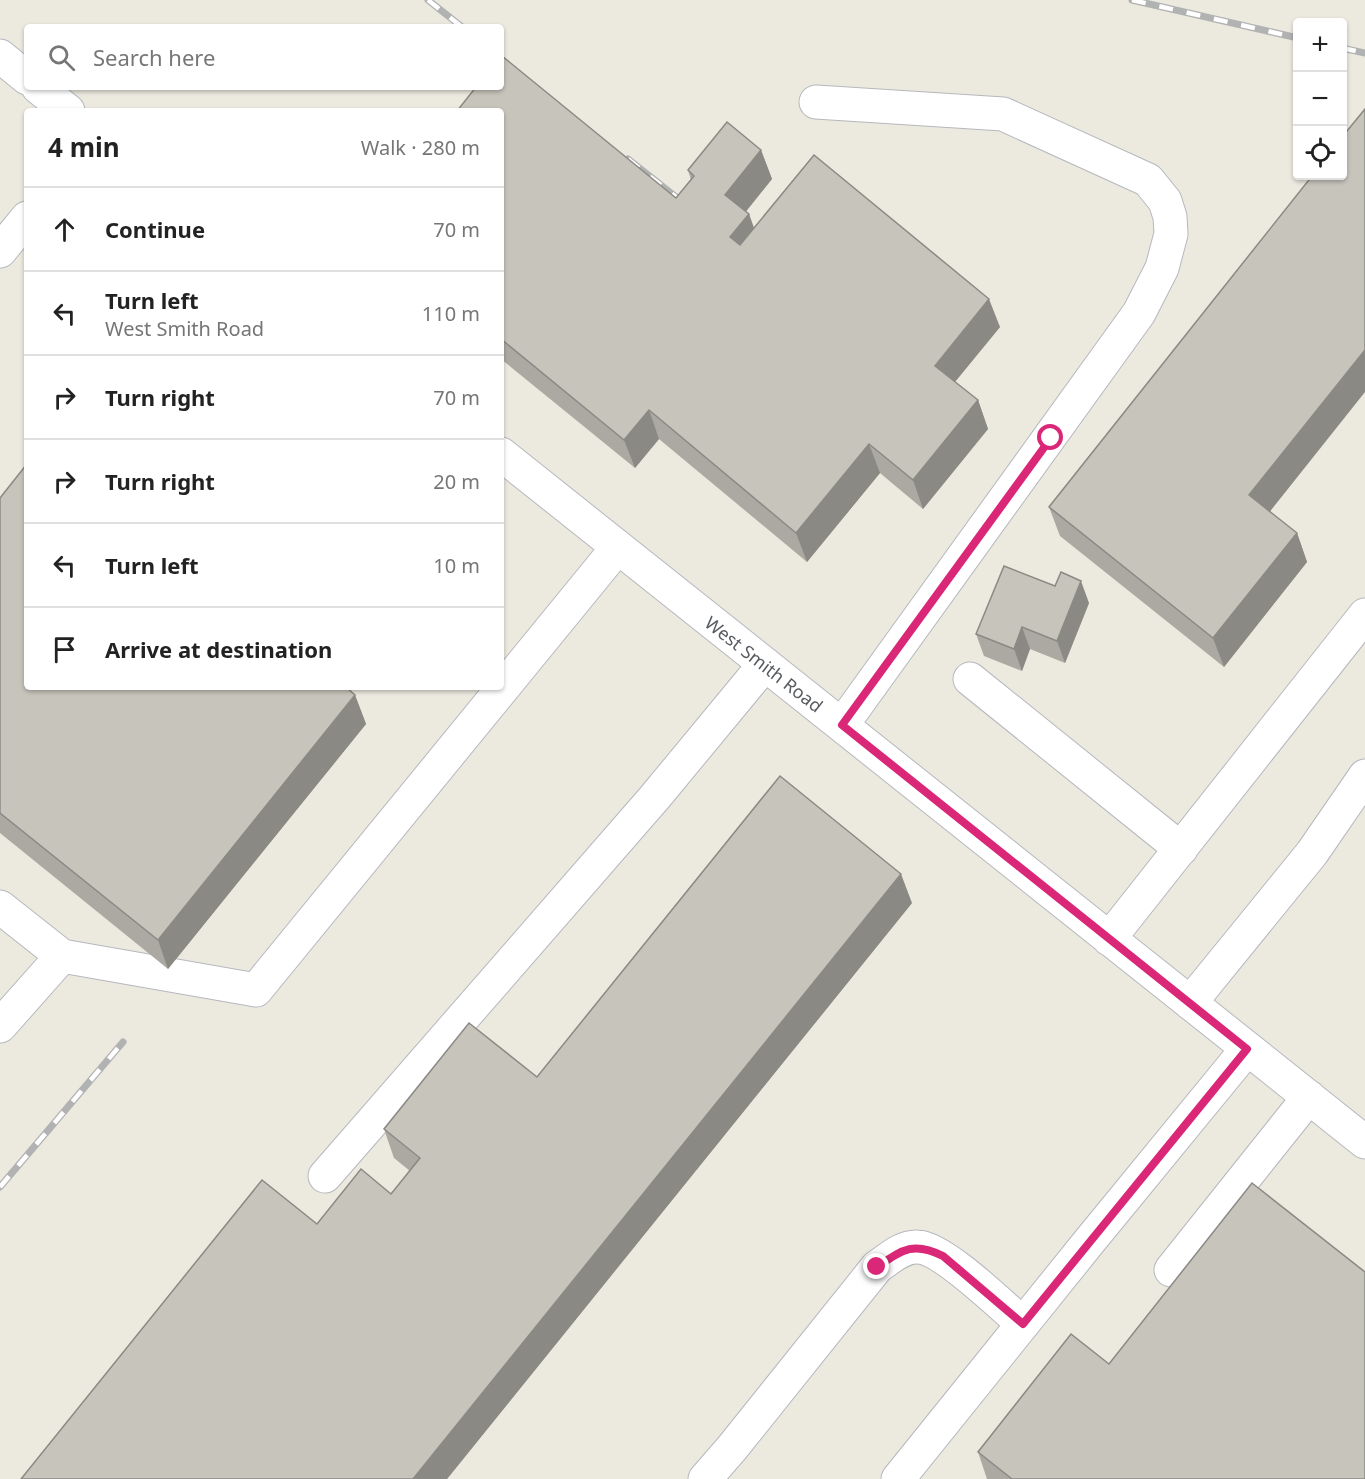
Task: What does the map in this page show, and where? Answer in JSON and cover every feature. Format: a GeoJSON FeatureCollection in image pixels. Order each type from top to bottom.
{"type":"FeatureCollection","features":[{"type":"Feature","properties":{"kind":"street"},"geometry":{"type":"LineString","coordinates":[[0,56],[24,76]]}},
{"type":"Feature","properties":{"kind":"street"},"geometry":{"type":"LineString","coordinates":[[42,90],[64,108]]}},
{"type":"Feature","properties":{"kind":"street"},"geometry":{"type":"LineString","coordinates":[[816,102],[1003,114],[1148,180],[1166,201],[1170,217],[1170,234],[1162,268],[1139,313],[842,725]]}},
{"type":"Feature","properties":{"kind":"street"},"geometry":{"type":"LineString","coordinates":[[0,251],[24,222]]}},
{"type":"Feature","properties":{"kind":"street","name":"West Smith Road"},"geometry":{"type":"LineString","coordinates":[[504,456],[1365,1142]]}},
{"type":"Feature","properties":{"kind":"street"},"geometry":{"type":"LineString","coordinates":[[504,687],[618,547]]}},
{"type":"Feature","properties":{"kind":"street"},"geometry":{"type":"LineString","coordinates":[[1109,939],[1365,615]]}},
{"type":"Feature","properties":{"kind":"street"},"geometry":{"type":"LineString","coordinates":[[325,1176],[655,797],[765,664]]}},
{"type":"Feature","properties":{"kind":"street"},"geometry":{"type":"LineString","coordinates":[[970,679],[1181,849]]}},
{"type":"Feature","properties":{"kind":"street"},"geometry":{"type":"LineString","coordinates":[[0,907],[62,957],[256,990],[501,690]]}},
{"type":"Feature","properties":{"kind":"street"},"geometry":{"type":"LineString","coordinates":[[1190,1003],[1312,853],[1365,776]]}},
{"type":"Feature","properties":{"kind":"street"},"geometry":{"type":"LineString","coordinates":[[0,1026],[62,957]]}},
{"type":"Feature","properties":{"kind":"street"},"geometry":{"type":"LineString","coordinates":[[898,1479],[1247,1049]]}},
{"type":"Feature","properties":{"kind":"street"},"geometry":{"type":"LineString","coordinates":[[1171,1270],[1309,1097]]}},
{"type":"Feature","properties":{"kind":"street"},"geometry":{"type":"LineString","coordinates":[[705,1479],[877,1267],[899,1252],[918,1247],[943,1256],[1023,1324]]}},
{"type":"Feature","properties":{"kind":"building"},"geometry":{"type":"Polygon","coordinates":[[[504,58],[676,198],[694,176],[688,170],[727,122],[761,150],[725,195],[749,214],[730,237],[740,245],[814,155],[989,299],[935,366],[978,400],[913,480],[869,444],[796,533],[649,410],[624,440],[504,341],[504,108],[459,108],[474,90],[504,90],[504,58]]]}},
{"type":"Feature","properties":{"kind":"building"},"geometry":{"type":"Polygon","coordinates":[[[1365,109],[1365,350],[1249,495],[1297,533],[1213,638],[1049,507],[1309,180],[1347,180],[1347,131],[1365,109]]]}},
{"type":"Feature","properties":{"kind":"building"},"geometry":{"type":"Polygon","coordinates":[[[24,468],[24,690],[349,690],[355,695],[158,940],[0,813],[0,498],[24,468]]]}},
{"type":"Feature","properties":{"kind":"building"},"geometry":{"type":"Polygon","coordinates":[[[1004,566],[1055,586],[1061,572],[1081,581],[1057,641],[1022,627],[1014,649],[976,634],[1004,566]]]}},
{"type":"Feature","properties":{"kind":"building"},"geometry":{"type":"Polygon","coordinates":[[[780,776],[901,874],[413,1479],[21,1479],[262,1180],[317,1224],[361,1169],[391,1194],[420,1158],[384,1129],[469,1023],[537,1077],[780,776]]]}},
{"type":"Feature","properties":{"kind":"building"},"geometry":{"type":"Polygon","coordinates":[[[1252,1183],[1365,1272],[1365,1479],[1012,1479],[978,1452],[1071,1334],[1109,1364],[1252,1183]]]}},
{"type":"Feature","properties":{"kind":"railway"},"geometry":{"type":"LineString","coordinates":[[428,0],[458,24]]}},
{"type":"Feature","properties":{"kind":"railway"},"geometry":{"type":"LineString","coordinates":[[1132,0],[1293,37]]}},
{"type":"Feature","properties":{"kind":"railway"},"geometry":{"type":"LineString","coordinates":[[1347,49],[1365,53]]}},
{"type":"Feature","properties":{"kind":"railway"},"geometry":{"type":"LineString","coordinates":[[628,159],[686,205]]}},
{"type":"Feature","properties":{"kind":"railway"},"geometry":{"type":"LineString","coordinates":[[0,1187],[123,1042]]}},
{"type":"Feature","properties":{"kind":"route"},"geometry":{"type":"LineString","coordinates":[[877,1267],[899,1252],[918,1247],[934,1252],[943,1256],[1023,1324],[1247,1049],[842,725],[1051,438]]}}]}
